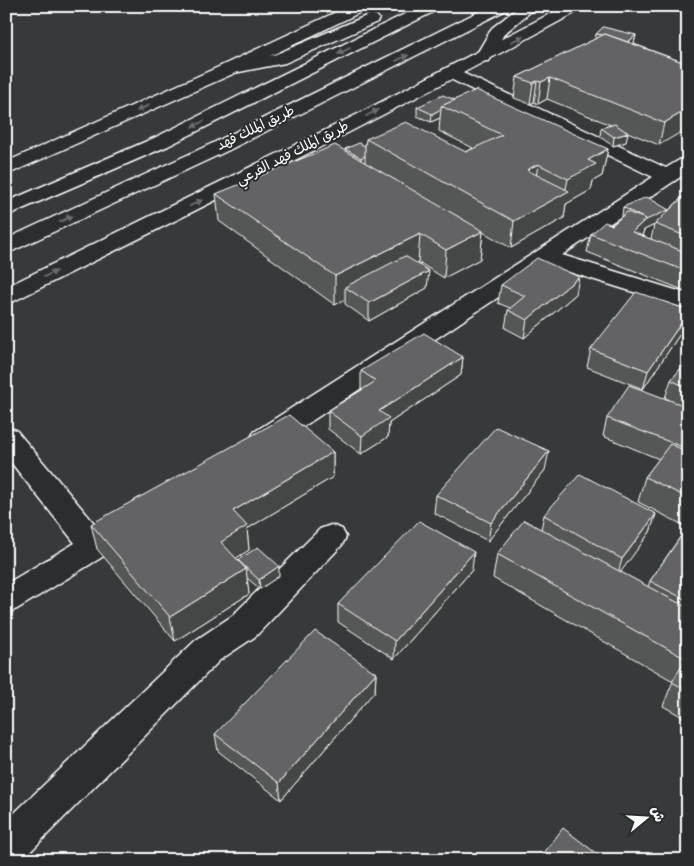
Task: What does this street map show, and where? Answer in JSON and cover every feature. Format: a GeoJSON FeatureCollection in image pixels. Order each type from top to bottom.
{"type":"FeatureCollection","features":[{"type":"Feature","properties":{"kind":"main road"},"geometry":{"type":"LineString","coordinates":[[6,170],[362,6]]}},
{"type":"Feature","properties":{"kind":"main road"},"geometry":{"type":"LineString","coordinates":[[228,69],[279,59],[400,6]]}},
{"type":"Feature","properties":{"kind":"main road","name":"طريق الملك فهد"},"geometry":{"type":"LineString","coordinates":[[6,210],[161,142],[434,6]]}},
{"type":"Feature","properties":{"kind":"main road","name":"طريق الملك فهد"},"geometry":{"type":"LineString","coordinates":[[6,247],[218,148],[504,6]]}},
{"type":"Feature","properties":{"kind":"main road"},"geometry":{"type":"LineString","coordinates":[[483,57],[498,31],[530,6]]}},
{"type":"Feature","properties":{"kind":"main road","name":"طريق الملك فهد الفرعي"},"geometry":{"type":"LineString","coordinates":[[6,296],[208,197],[483,57],[577,6]]}},
{"type":"Feature","properties":{"kind":"main road"},"geometry":{"type":"LineString","coordinates":[[452,73],[677,169]]}},
{"type":"Feature","properties":{"kind":"main road"},"geometry":{"type":"LineString","coordinates":[[246,451],[677,169]]}},
{"type":"Feature","properties":{"kind":"main road"},"geometry":{"type":"LineString","coordinates":[[544,257],[688,302]]}},
{"type":"Feature","properties":{"kind":"main road"},"geometry":{"type":"LineString","coordinates":[[6,437],[95,546]]}},
{"type":"Feature","properties":{"kind":"main road"},"geometry":{"type":"LineString","coordinates":[[6,600],[146,515]]}},
{"type":"Feature","properties":{"kind":"main road"},"geometry":{"type":"LineString","coordinates":[[9,850],[208,650],[244,626],[331,537]]}},
{"type":"Feature","properties":{"kind":"building"},"geometry":{"type":"Polygon","coordinates":[[[603,27],[636,35],[628,42],[605,34],[596,34],[603,27]]]}},
{"type":"Feature","properties":{"kind":"building"},"geometry":{"type":"Polygon","coordinates":[[[605,34],[688,64],[688,109],[664,123],[550,78],[533,83],[517,77],[605,34]]]}},
{"type":"Feature","properties":{"kind":"building"},"geometry":{"type":"Polygon","coordinates":[[[476,90],[608,149],[588,160],[596,164],[568,179],[538,164],[527,170],[569,191],[514,221],[366,139],[406,122],[466,152],[502,135],[441,106],[476,90]]]}},
{"type":"Feature","properties":{"kind":"building"},"geometry":{"type":"Polygon","coordinates":[[[443,95],[455,100],[441,106],[441,109],[432,114],[417,107],[443,95]]]}},
{"type":"Feature","properties":{"kind":"building"},"geometry":{"type":"Polygon","coordinates":[[[615,124],[628,133],[614,137],[601,128],[615,124]]]}},
{"type":"Feature","properties":{"kind":"building"},"geometry":{"type":"Polygon","coordinates":[[[359,143],[365,146],[365,156],[361,158],[345,149],[359,143]]]}},
{"type":"Feature","properties":{"kind":"building"},"geometry":{"type":"Polygon","coordinates":[[[335,145],[483,231],[446,250],[420,234],[335,276],[216,194],[335,145]]]}},
{"type":"Feature","properties":{"kind":"building"},"geometry":{"type":"Polygon","coordinates":[[[688,192],[688,237],[655,224],[688,192]]]}},
{"type":"Feature","properties":{"kind":"building"},"geometry":{"type":"Polygon","coordinates":[[[647,197],[669,210],[646,220],[623,207],[647,197]]]}},
{"type":"Feature","properties":{"kind":"building"},"geometry":{"type":"Polygon","coordinates":[[[627,212],[646,219],[632,232],[688,253],[688,272],[591,234],[605,222],[612,225],[627,212]]]}},
{"type":"Feature","properties":{"kind":"building"},"geometry":{"type":"Polygon","coordinates":[[[405,256],[429,271],[369,303],[345,287],[405,256]]]}},
{"type":"Feature","properties":{"kind":"building"},"geometry":{"type":"Polygon","coordinates":[[[537,258],[579,277],[527,320],[508,310],[525,296],[501,285],[537,258]]]}},
{"type":"Feature","properties":{"kind":"building"},"geometry":{"type":"Polygon","coordinates":[[[636,292],[688,310],[688,313],[648,371],[591,349],[636,292]]]}},
{"type":"Feature","properties":{"kind":"building"},"geometry":{"type":"Polygon","coordinates":[[[424,333],[463,357],[379,411],[389,418],[362,436],[328,411],[376,381],[361,371],[424,333]]]}},
{"type":"Feature","properties":{"kind":"building"},"geometry":{"type":"Polygon","coordinates":[[[688,360],[688,388],[671,380],[688,360]]]}},
{"type":"Feature","properties":{"kind":"building"},"geometry":{"type":"Polygon","coordinates":[[[629,385],[688,407],[688,449],[607,418],[629,385]]]}},
{"type":"Feature","properties":{"kind":"building"},"geometry":{"type":"Polygon","coordinates":[[[289,415],[333,452],[233,511],[247,526],[221,542],[246,569],[170,617],[91,524],[289,415]]]}},
{"type":"Feature","properties":{"kind":"building"},"geometry":{"type":"Polygon","coordinates":[[[496,427],[549,451],[491,523],[436,495],[496,427]]]}},
{"type":"Feature","properties":{"kind":"building"},"geometry":{"type":"Polygon","coordinates":[[[670,444],[688,452],[688,498],[645,477],[670,444]]]}},
{"type":"Feature","properties":{"kind":"building"},"geometry":{"type":"Polygon","coordinates":[[[580,474],[656,514],[622,559],[544,515],[580,474]]]}},
{"type":"Feature","properties":{"kind":"building"},"geometry":{"type":"Polygon","coordinates":[[[524,520],[688,608],[688,691],[672,682],[686,659],[497,554],[524,520]]]}},
{"type":"Feature","properties":{"kind":"building"},"geometry":{"type":"Polygon","coordinates":[[[419,521],[474,552],[395,641],[338,604],[419,521]]]}},
{"type":"Feature","properties":{"kind":"building"},"geometry":{"type":"Polygon","coordinates":[[[688,526],[688,601],[650,581],[688,526]]]}},
{"type":"Feature","properties":{"kind":"building"},"geometry":{"type":"Polygon","coordinates":[[[258,547],[279,566],[259,580],[238,560],[258,547]]]}},
{"type":"Feature","properties":{"kind":"building"},"geometry":{"type":"Polygon","coordinates":[[[315,631],[376,673],[279,783],[215,734],[315,631]]]}},
{"type":"Feature","properties":{"kind":"building"},"geometry":{"type":"Polygon","coordinates":[[[563,828],[605,860],[552,860],[544,853],[563,828]]]}}]}
